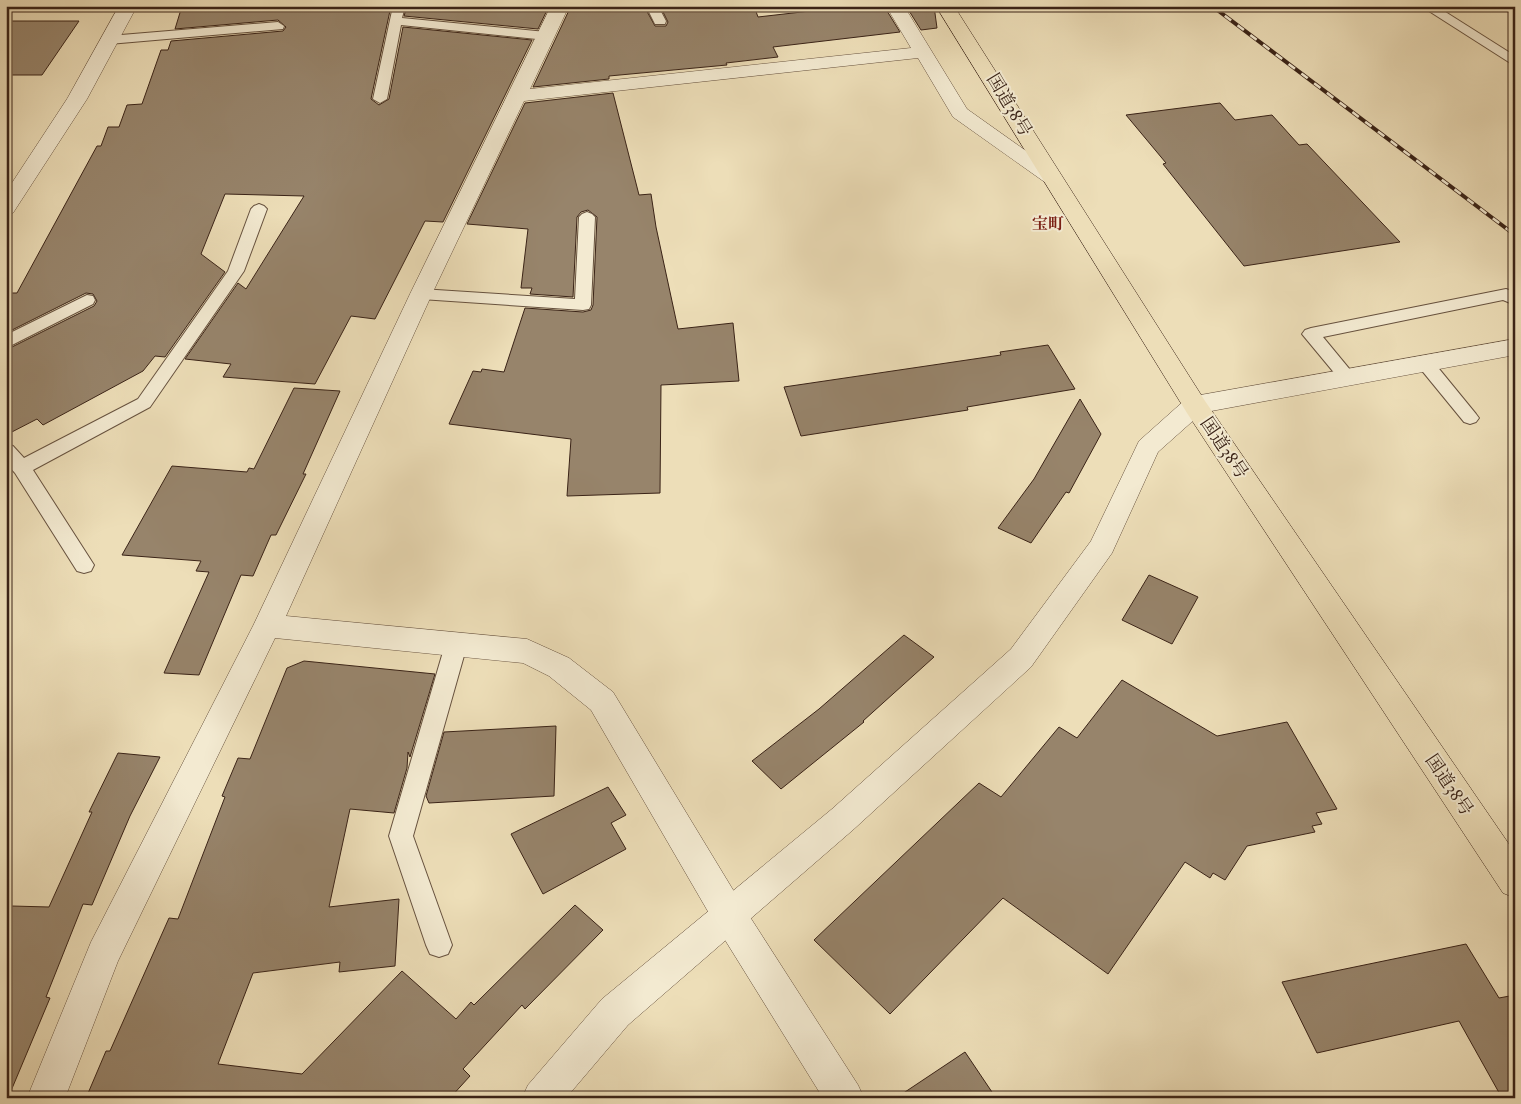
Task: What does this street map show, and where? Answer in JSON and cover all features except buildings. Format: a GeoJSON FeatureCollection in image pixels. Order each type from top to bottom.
{"type":"FeatureCollection","features":[{"type":"Feature","properties":{"kind":"highway","name":"国道38号"},"geometry":{"type":"LineString","coordinates":[[945,6],[998,86],[1053,179],[1195,405],[1515,882]]}},
{"type":"Feature","properties":{"kind":"street"},"geometry":{"type":"LineString","coordinates":[[6,209],[77,99],[128,6]]}},
{"type":"Feature","properties":{"kind":"street"},"geometry":{"type":"LineString","coordinates":[[46,1098],[103,954],[267,626],[421,294],[560,6]]}},
{"type":"Feature","properties":{"kind":"street"},"geometry":{"type":"LineString","coordinates":[[895,6],[960,114],[1053,179]]}},
{"type":"Feature","properties":{"kind":"street"},"geometry":{"type":"LineString","coordinates":[[516,96],[924,52]]}},
{"type":"Feature","properties":{"kind":"street"},"geometry":{"type":"LineString","coordinates":[[541,1098],[615,1012],[843,819],[1021,658],[1102,546],[1148,446],[1195,405],[1515,347]]}},
{"type":"Feature","properties":{"kind":"street"},"geometry":{"type":"LineString","coordinates":[[267,626],[527,652],[559,667],[602,701],[728,915],[845,1098]]}},
{"type":"Feature","properties":{"kind":"lane"},"geometry":{"type":"LineString","coordinates":[[380,99],[399,6]]}},
{"type":"Feature","properties":{"kind":"lane"},"geometry":{"type":"LineString","coordinates":[[652,6],[660,21]]}},
{"type":"Feature","properties":{"kind":"lane"},"geometry":{"type":"LineString","coordinates":[[1427,6],[1515,62]]}},
{"type":"Feature","properties":{"kind":"lane"},"geometry":{"type":"LineString","coordinates":[[1506,6],[1515,12]]}},
{"type":"Feature","properties":{"kind":"lane"},"geometry":{"type":"LineString","coordinates":[[395,21],[546,36]]}},
{"type":"Feature","properties":{"kind":"lane"},"geometry":{"type":"LineString","coordinates":[[109,40],[278,26]]}},
{"type":"Feature","properties":{"kind":"lane"},"geometry":{"type":"LineString","coordinates":[[22,468],[144,403],[236,271],[260,209]]}},
{"type":"Feature","properties":{"kind":"lane"},"geometry":{"type":"LineString","coordinates":[[421,294],[583,305],[587,217]]}},
{"type":"Feature","properties":{"kind":"lane"},"geometry":{"type":"LineString","coordinates":[[1347,377],[1311,334],[1506,294],[1515,300]]}},
{"type":"Feature","properties":{"kind":"lane"},"geometry":{"type":"LineString","coordinates":[[6,342],[87,300]]}},
{"type":"Feature","properties":{"kind":"lane"},"geometry":{"type":"LineString","coordinates":[[1425,363],[1470,418]]}},
{"type":"Feature","properties":{"kind":"lane"},"geometry":{"type":"LineString","coordinates":[[6,451],[22,468],[84,565]]}},
{"type":"Feature","properties":{"kind":"lane"},"geometry":{"type":"LineString","coordinates":[[439,945],[401,836],[456,645]]}},
{"type":"Feature","properties":{"kind":"railway"},"geometry":{"type":"LineString","coordinates":[[1212,6],[1515,235]]}},
{"type":"Feature","properties":{"kind":"district","name":"宝町"},"geometry":{"type":"Point","coordinates":[1048,224]}}]}
